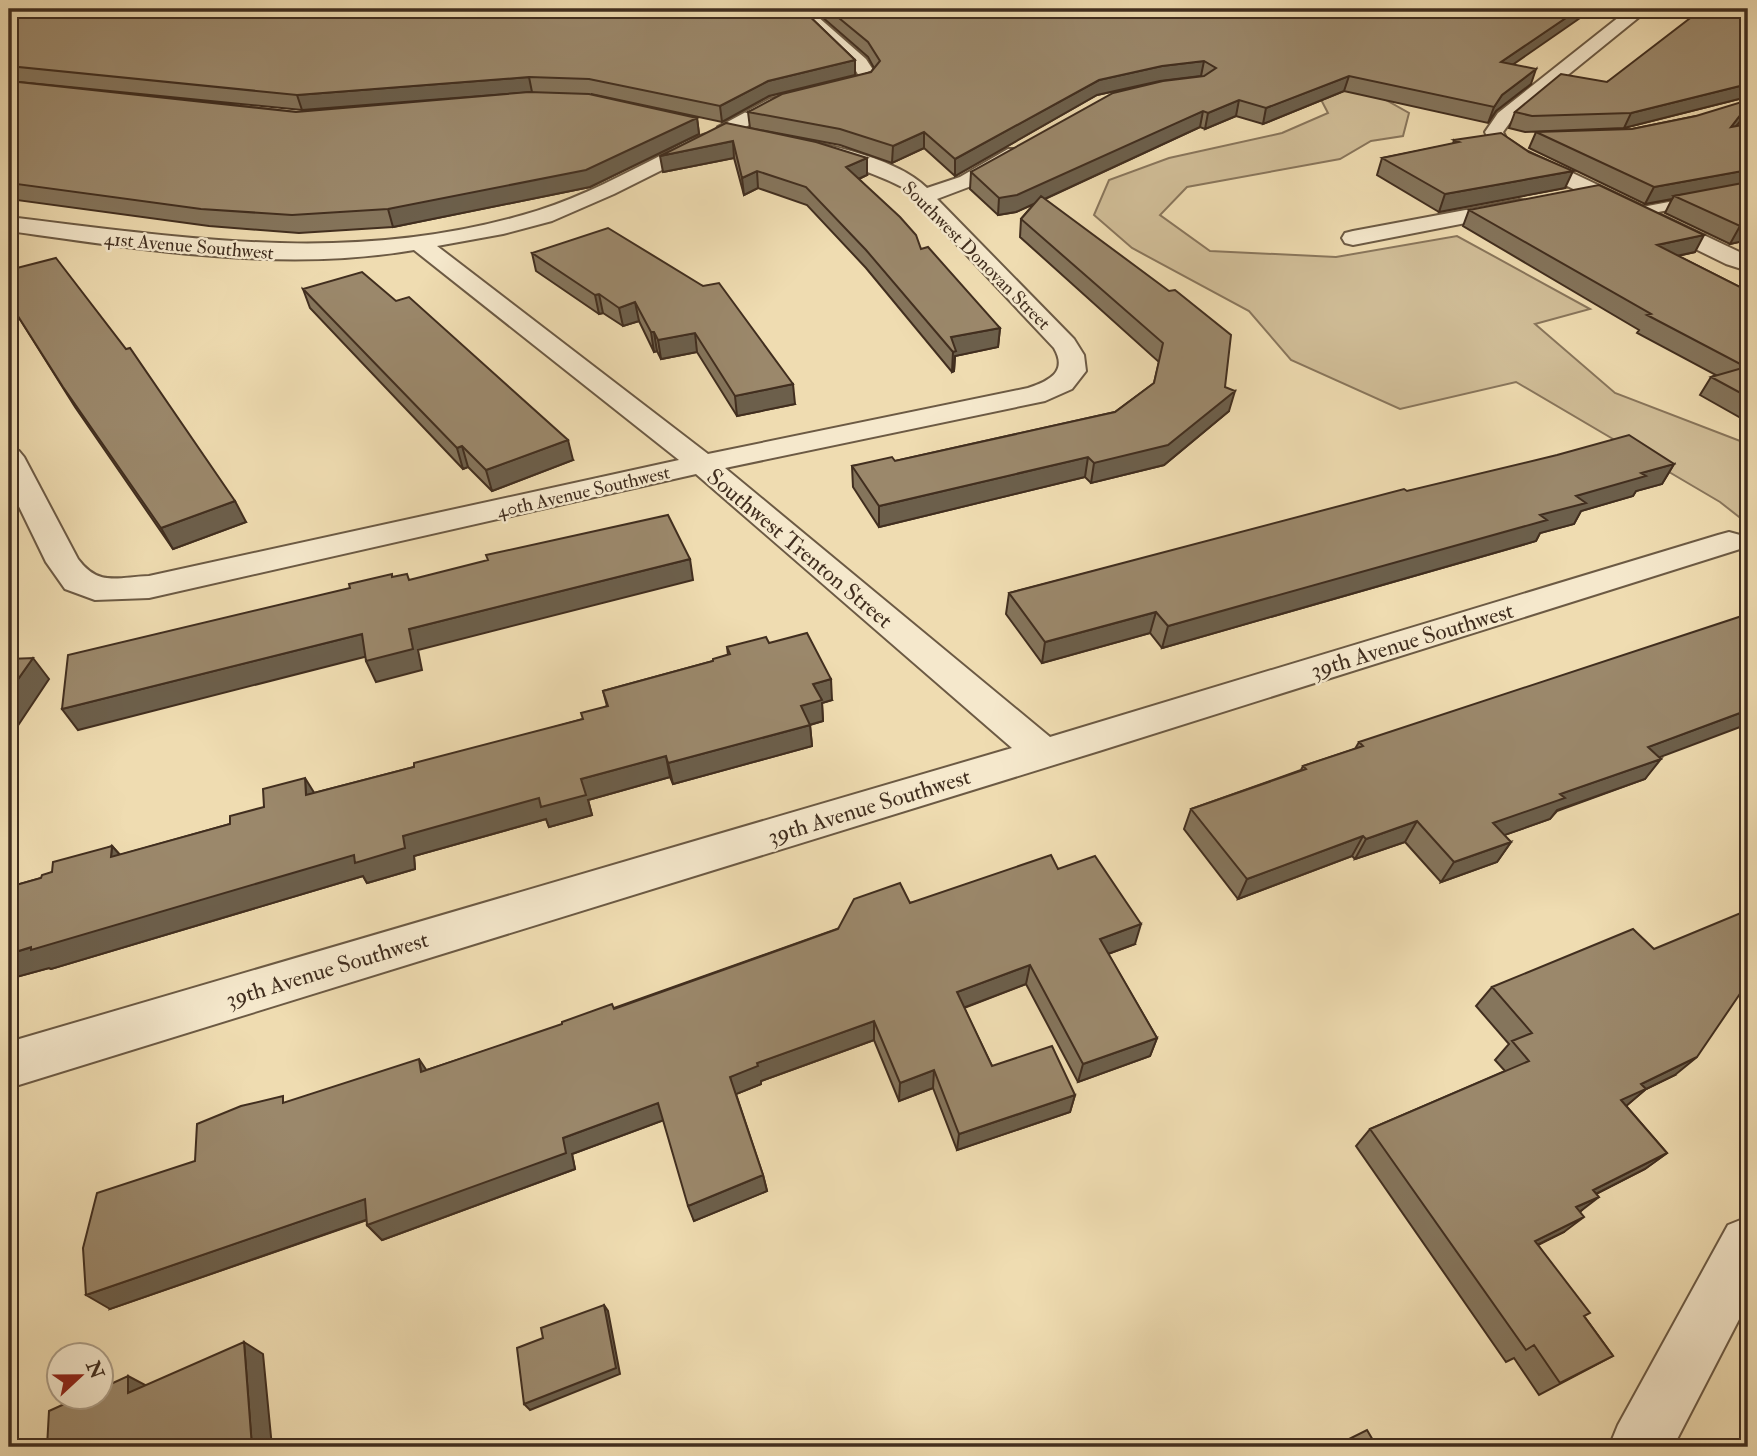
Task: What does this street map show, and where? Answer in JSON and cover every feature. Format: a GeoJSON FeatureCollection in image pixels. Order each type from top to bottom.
{"type":"FeatureCollection","features":[{"type":"Feature","properties":{"kind":"street"},"geometry":{"type":"LineString","coordinates":[[725,131],[761,109],[864,81],[867,76],[860,63],[800,9]]}},
{"type":"Feature","properties":{"kind":"street"},"geometry":{"type":"LineString","coordinates":[[1636,9],[1633,15],[1504,117],[1494,132],[1499,141],[1517,154],[1748,264]]}},
{"type":"Feature","properties":{"kind":"street","name":"Southwest Donovan Street"},"geometry":{"type":"LineString","coordinates":[[691,124],[875,166],[911,184],[1065,344],[1074,356],[1073,369],[1068,380]]}},
{"type":"Feature","properties":{"kind":"street","name":"41st Avenue Southwest"},"geometry":{"type":"LineString","coordinates":[[9,224],[191,249],[260,253],[307,254],[421,244],[500,227],[564,208],[725,131]]}},
{"type":"Feature","properties":{"kind":"street"},"geometry":{"type":"LineString","coordinates":[[924,196],[967,181],[1035,141]]}},
{"type":"Feature","properties":{"kind":"street"},"geometry":{"type":"LineString","coordinates":[[1499,141],[1527,141]]}},
{"type":"Feature","properties":{"kind":"street"},"geometry":{"type":"LineString","coordinates":[[1562,198],[1593,192]]}},
{"type":"Feature","properties":{"kind":"street"},"geometry":{"type":"LineString","coordinates":[[1353,238],[1536,203]]}},
{"type":"Feature","properties":{"kind":"street","name":"Southwest Trenton Street"},"geometry":{"type":"LineString","coordinates":[[421,244],[702,464],[1043,753]]}},
{"type":"Feature","properties":{"kind":"street","name":"40th Avenue Southwest"},"geometry":{"type":"LineString","coordinates":[[9,457],[63,562],[77,581],[95,589],[149,587],[702,464],[1035,395],[1068,380]]}},
{"type":"Feature","properties":{"kind":"street","name":"39th Avenue Southwest"},"geometry":{"type":"LineString","coordinates":[[9,1065],[1043,753],[1729,542]]}},
{"type":"Feature","properties":{"kind":"street"},"geometry":{"type":"LineString","coordinates":[[1640,1447],[1748,1245]]}},
{"type":"Feature","properties":{"kind":"lane"},"geometry":{"type":"LineString","coordinates":[[1637,212],[1748,191]]}},
{"type":"Feature","properties":{"kind":"shaded area"},"geometry":{"type":"Polygon","coordinates":[[[1308,9],[1418,9],[1397,21],[1363,87],[1409,113],[1403,136],[1371,141],[1340,159],[1187,187],[1160,215],[1210,251],[1336,257],[1457,236],[1590,309],[1535,324],[1615,393],[1748,444],[1748,524],[1720,502],[1516,382],[1400,409],[1291,360],[1249,311],[1132,248],[1094,215],[1109,180],[1169,158],[1282,133],[1328,113],[1317,92],[1308,9]]]}},
{"type":"Feature","properties":{"kind":"building"},"geometry":{"type":"Polygon","coordinates":[[[9,9],[336,9],[366,16],[442,17],[515,9],[802,9],[855,60],[768,81],[720,106],[589,79],[529,77],[297,95],[9,66],[9,9]]]}},
{"type":"Feature","properties":{"kind":"building"},"geometry":{"type":"Polygon","coordinates":[[[828,9],[1416,9],[1423,16],[1437,9],[1579,9],[1501,62],[1536,69],[1502,95],[1494,107],[1349,76],[1266,108],[1239,100],[1208,113],[1203,111],[1017,195],[999,198],[971,172],[1113,93],[1163,81],[1204,76],[1216,68],[1204,61],[1162,66],[1099,80],[955,159],[924,132],[893,146],[840,129],[748,112],[782,94],[871,72],[880,61],[868,42],[828,9]]]}},
{"type":"Feature","properties":{"kind":"building"},"geometry":{"type":"Polygon","coordinates":[[[1702,9],[1748,9],[1748,84],[1631,113],[1532,116],[1515,112],[1561,74],[1607,82],[1702,9]]]}},
{"type":"Feature","properties":{"kind":"building"},"geometry":{"type":"Polygon","coordinates":[[[9,81],[296,112],[529,92],[589,94],[697,118],[586,170],[388,209],[292,215],[201,209],[9,183],[9,81]]]}},
{"type":"Feature","properties":{"kind":"building"},"geometry":{"type":"Polygon","coordinates":[[[1748,100],[1748,105],[1731,127],[1748,124],[1748,170],[1654,187],[1536,132],[1632,129],[1696,116],[1748,100]]]}},
{"type":"Feature","properties":{"kind":"building"},"geometry":{"type":"Polygon","coordinates":[[[726,123],[816,142],[867,158],[846,167],[900,217],[916,235],[921,249],[928,247],[1000,328],[951,337],[956,351],[953,352],[866,250],[806,187],[757,171],[742,178],[733,141],[660,156],[726,123]]]}},
{"type":"Feature","properties":{"kind":"building"},"geometry":{"type":"Polygon","coordinates":[[[1501,133],[1529,152],[1573,171],[1445,194],[1382,158],[1459,142],[1454,140],[1501,133]]]}},
{"type":"Feature","properties":{"kind":"building"},"geometry":{"type":"Polygon","coordinates":[[[1748,182],[1748,225],[1740,226],[1674,196],[1748,182]]]}},
{"type":"Feature","properties":{"kind":"building"},"geometry":{"type":"Polygon","coordinates":[[[1599,185],[1704,235],[1657,245],[1748,291],[1748,397],[1711,377],[1746,367],[1647,315],[1651,314],[1469,210],[1599,185]]]}},
{"type":"Feature","properties":{"kind":"building"},"geometry":{"type":"Polygon","coordinates":[[[1041,196],[1169,291],[1175,290],[1231,335],[1225,387],[1235,391],[1168,445],[1094,463],[1088,457],[879,506],[852,466],[892,457],[895,461],[1115,412],[1154,383],[1163,343],[1021,219],[1041,196]]]}},
{"type":"Feature","properties":{"kind":"building"},"geometry":{"type":"Polygon","coordinates":[[[608,228],[703,286],[719,283],[793,384],[735,396],[695,333],[658,340],[635,302],[619,308],[532,253],[608,228]]]}},
{"type":"Feature","properties":{"kind":"building"},"geometry":{"type":"Polygon","coordinates":[[[56,258],[126,349],[130,348],[235,501],[161,528],[63,387],[9,302],[14,299],[9,291],[9,270],[56,258]]]}},
{"type":"Feature","properties":{"kind":"building"},"geometry":{"type":"Polygon","coordinates":[[[362,272],[396,301],[409,297],[568,440],[486,470],[462,446],[457,448],[303,289],[362,272]]]}},
{"type":"Feature","properties":{"kind":"building"},"geometry":{"type":"Polygon","coordinates":[[[1629,435],[1674,464],[1641,473],[1646,476],[1576,496],[1586,503],[1540,515],[1547,520],[1168,626],[1156,612],[1045,642],[1009,593],[1404,489],[1407,491],[1557,455],[1629,435]]]}},
{"type":"Feature","properties":{"kind":"building"},"geometry":{"type":"Polygon","coordinates":[[[668,515],[690,559],[409,629],[413,649],[366,661],[362,634],[62,709],[68,655],[350,588],[349,584],[392,574],[392,577],[407,574],[409,580],[488,560],[486,555],[668,515]]]}},
{"type":"Feature","properties":{"kind":"building"},"geometry":{"type":"Polygon","coordinates":[[[1748,614],[1748,710],[1648,747],[1661,759],[1560,794],[1565,798],[1493,823],[1511,842],[1454,862],[1417,821],[1366,839],[1363,836],[1247,879],[1191,809],[1363,746],[1359,742],[1748,614]]]}},
{"type":"Feature","properties":{"kind":"building"},"geometry":{"type":"Polygon","coordinates":[[[807,633],[831,679],[813,684],[822,700],[801,706],[810,725],[668,763],[666,756],[581,779],[586,795],[541,807],[539,798],[403,836],[405,848],[355,863],[354,855],[31,950],[31,947],[9,954],[9,887],[52,872],[53,862],[112,846],[111,857],[230,824],[230,816],[264,807],[263,789],[305,778],[306,795],[414,767],[414,763],[583,719],[581,713],[608,706],[603,691],[713,661],[730,654],[727,647],[766,637],[769,643],[807,633]]]}},
{"type":"Feature","properties":{"kind":"building"},"geometry":{"type":"Polygon","coordinates":[[[33,658],[9,692],[9,659],[33,658]]]}},
{"type":"Feature","properties":{"kind":"building"},"geometry":{"type":"Polygon","coordinates":[[[1051,855],[1058,869],[1095,856],[1141,924],[1100,939],[1157,1038],[1083,1064],[1030,965],[957,992],[992,1066],[1052,1046],[1075,1095],[959,1134],[934,1070],[900,1083],[874,1021],[757,1063],[758,1066],[730,1077],[763,1175],[688,1206],[658,1103],[563,1138],[566,1153],[367,1225],[365,1199],[86,1295],[83,1248],[97,1193],[195,1161],[197,1124],[241,1106],[283,1096],[283,1103],[419,1059],[421,1072],[612,1004],[614,1009],[838,929],[854,899],[900,883],[910,903],[1051,855]]]}},
{"type":"Feature","properties":{"kind":"building"},"geometry":{"type":"Polygon","coordinates":[[[1748,910],[1748,982],[1697,1057],[1641,1084],[1646,1089],[1621,1100],[1667,1153],[1593,1190],[1599,1197],[1576,1207],[1584,1217],[1535,1241],[1590,1313],[1584,1316],[1613,1356],[1560,1383],[1534,1345],[1526,1350],[1370,1129],[1529,1061],[1512,1041],[1532,1033],[1492,987],[1633,929],[1654,949],[1748,910]]]}},
{"type":"Feature","properties":{"kind":"building"},"geometry":{"type":"Polygon","coordinates":[[[604,1305],[616,1368],[524,1404],[517,1348],[543,1338],[541,1328],[604,1305]]]}},
{"type":"Feature","properties":{"kind":"building"},"geometry":{"type":"Polygon","coordinates":[[[244,1342],[252,1447],[47,1447],[49,1411],[116,1410],[116,1382],[128,1376],[128,1393],[244,1342]]]}},
{"type":"Feature","properties":{"kind":"building"},"geometry":{"type":"Polygon","coordinates":[[[1367,1430],[1377,1447],[1333,1447],[1367,1430]]]}}]}
